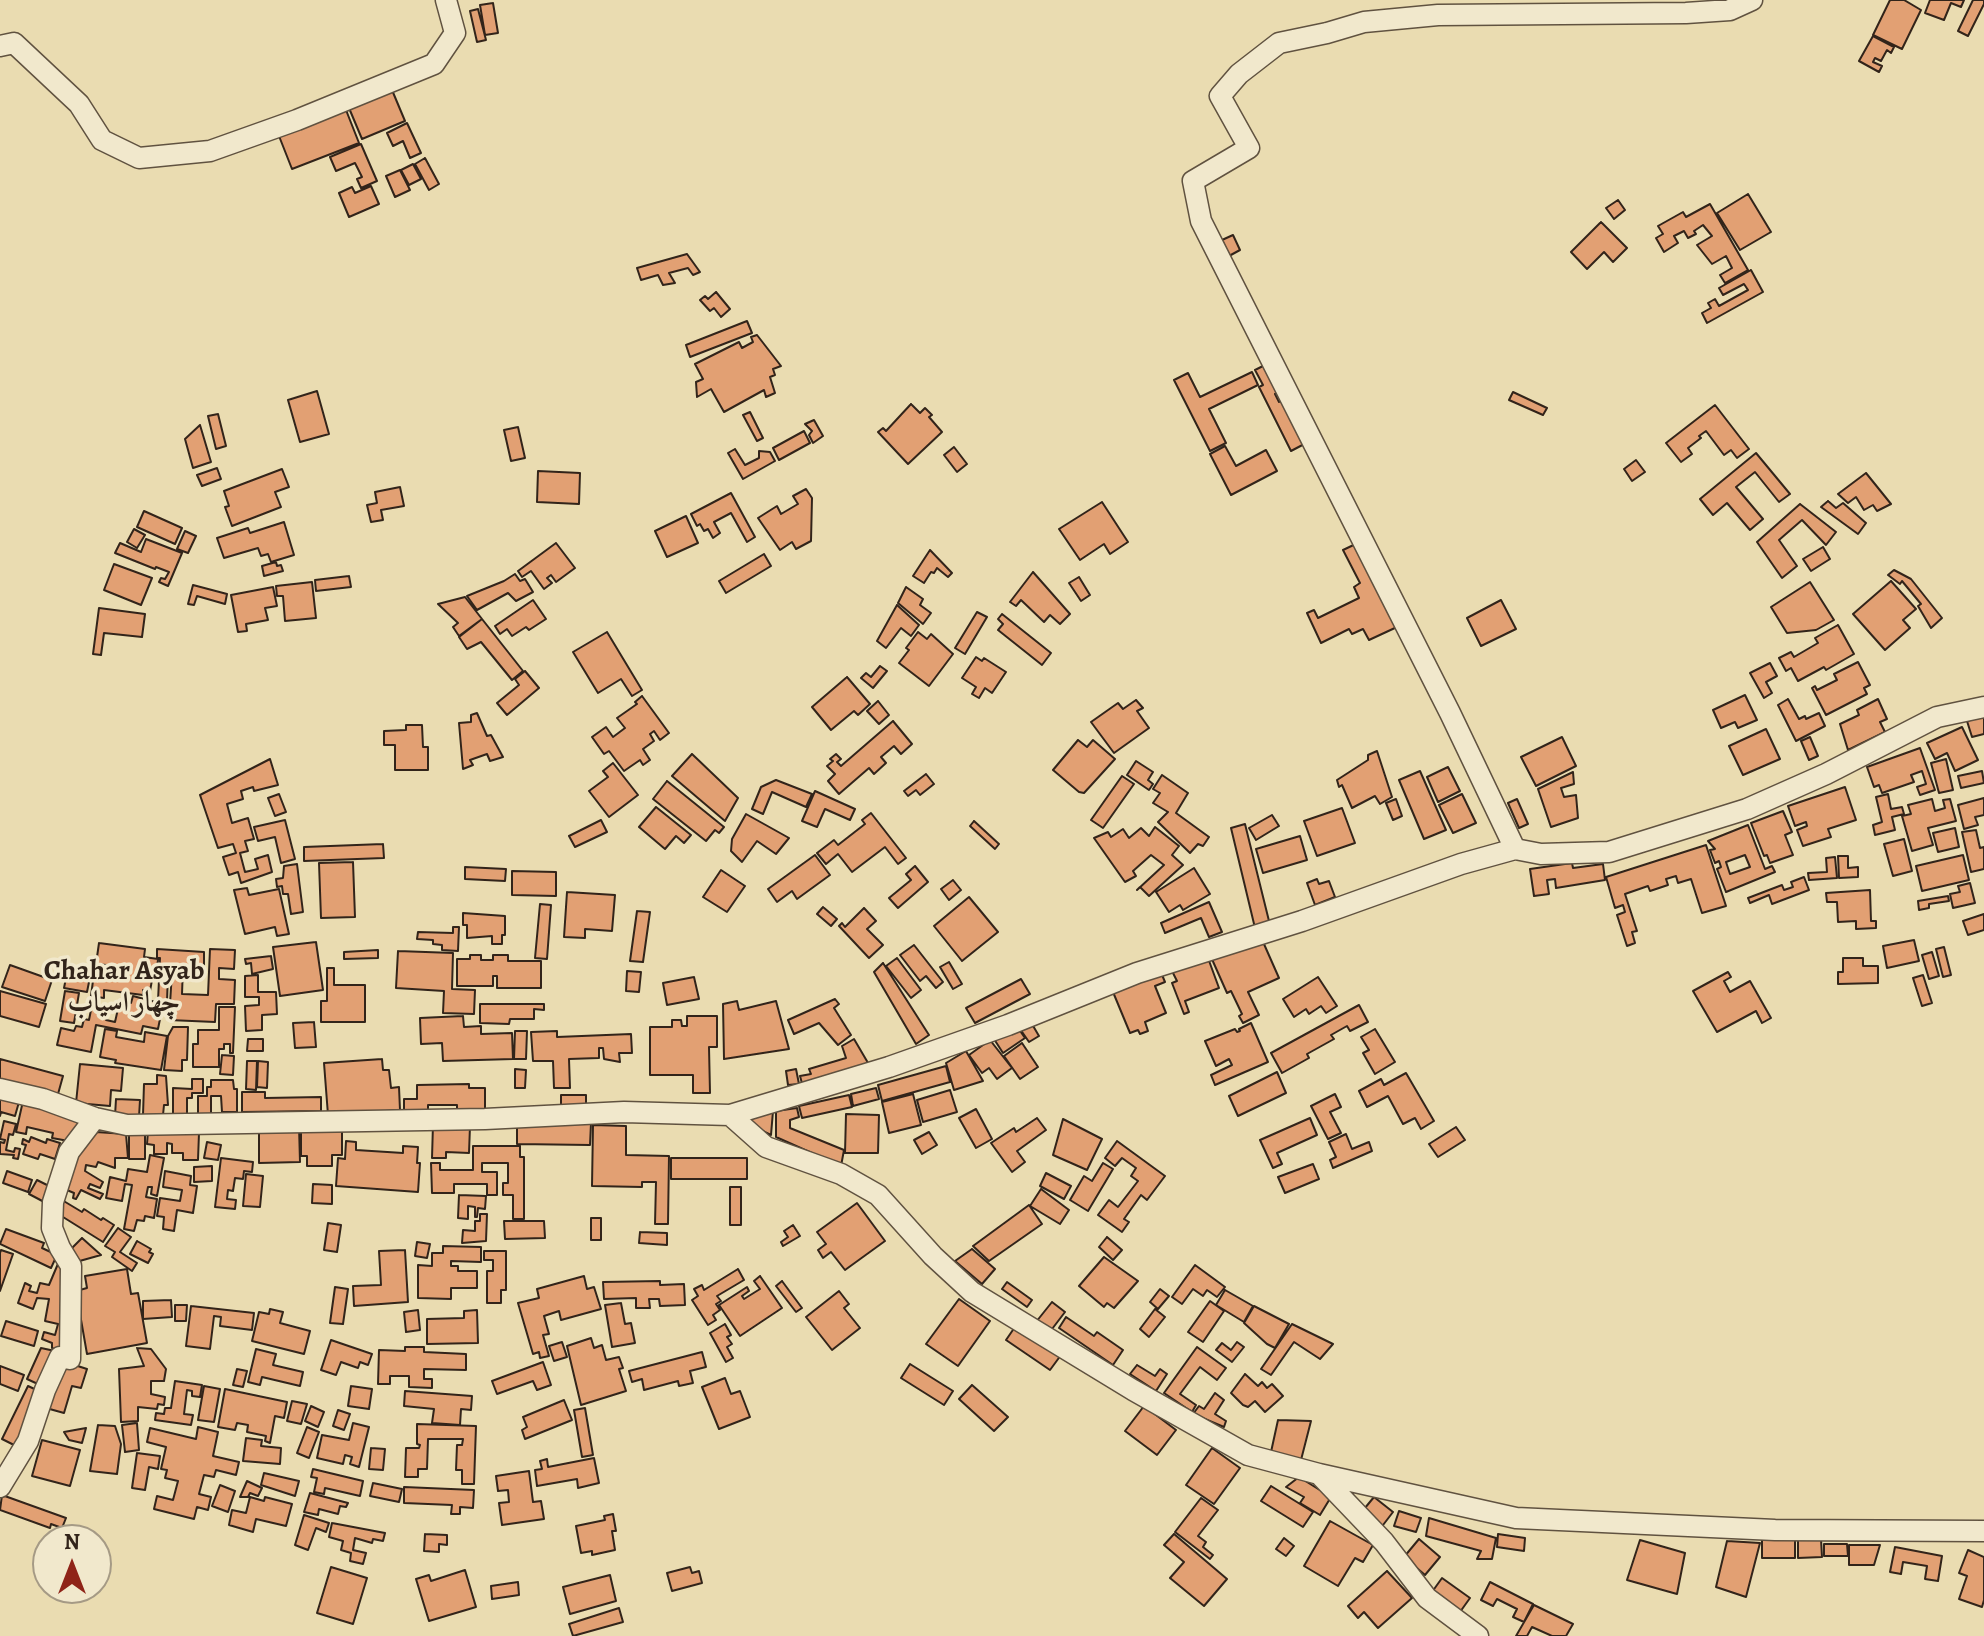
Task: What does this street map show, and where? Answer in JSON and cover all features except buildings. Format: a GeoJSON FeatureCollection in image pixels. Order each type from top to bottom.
{"type":"FeatureCollection","features":[{"type":"Feature","properties":{"kind":"street"},"geometry":{"type":"LineString","coordinates":[[0,46],[14,43],[79,104],[102,140],[139,158],[210,151],[297,120],[434,64],[455,33],[446,0]]}},
{"type":"Feature","properties":{"kind":"street"},"geometry":{"type":"LineString","coordinates":[[1515,849],[1450,713],[1201,221],[1193,181],[1249,148],[1220,96],[1239,74],[1279,43],[1364,22],[1438,15],[1686,13],[1730,10],[1752,0]]}},
{"type":"Feature","properties":{"kind":"street"},"geometry":{"type":"LineString","coordinates":[[0,1089],[127,1125],[485,1119],[624,1112],[730,1115],[889,1067],[1008,1025],[1137,973],[1302,921],[1461,864],[1515,849],[1541,854],[1609,852],[1747,809],[1826,774],[1937,717],[1984,707]]}},
{"type":"Feature","properties":{"kind":"street"},"geometry":{"type":"LineString","coordinates":[[730,1115],[766,1147],[841,1174],[878,1195],[933,1256],[972,1292],[1143,1397],[1248,1455],[1516,1518],[1775,1530],[1984,1531]]}},
{"type":"Feature","properties":{"kind":"street"},"geometry":{"type":"LineString","coordinates":[[0,1487],[28,1441],[60,1357],[70,1359],[71,1266],[52,1228],[53,1202],[69,1152],[95,1118]]}},
{"type":"Feature","properties":{"kind":"street"},"geometry":{"type":"LineString","coordinates":[[1319,1474],[1384,1542],[1427,1598],[1478,1636]]}},
{"type":"Feature","properties":{"kind":"district","name":"Chahar Asyab چهار اسیاب"},"geometry":{"type":"Point","coordinates":[124,988]}}]}
